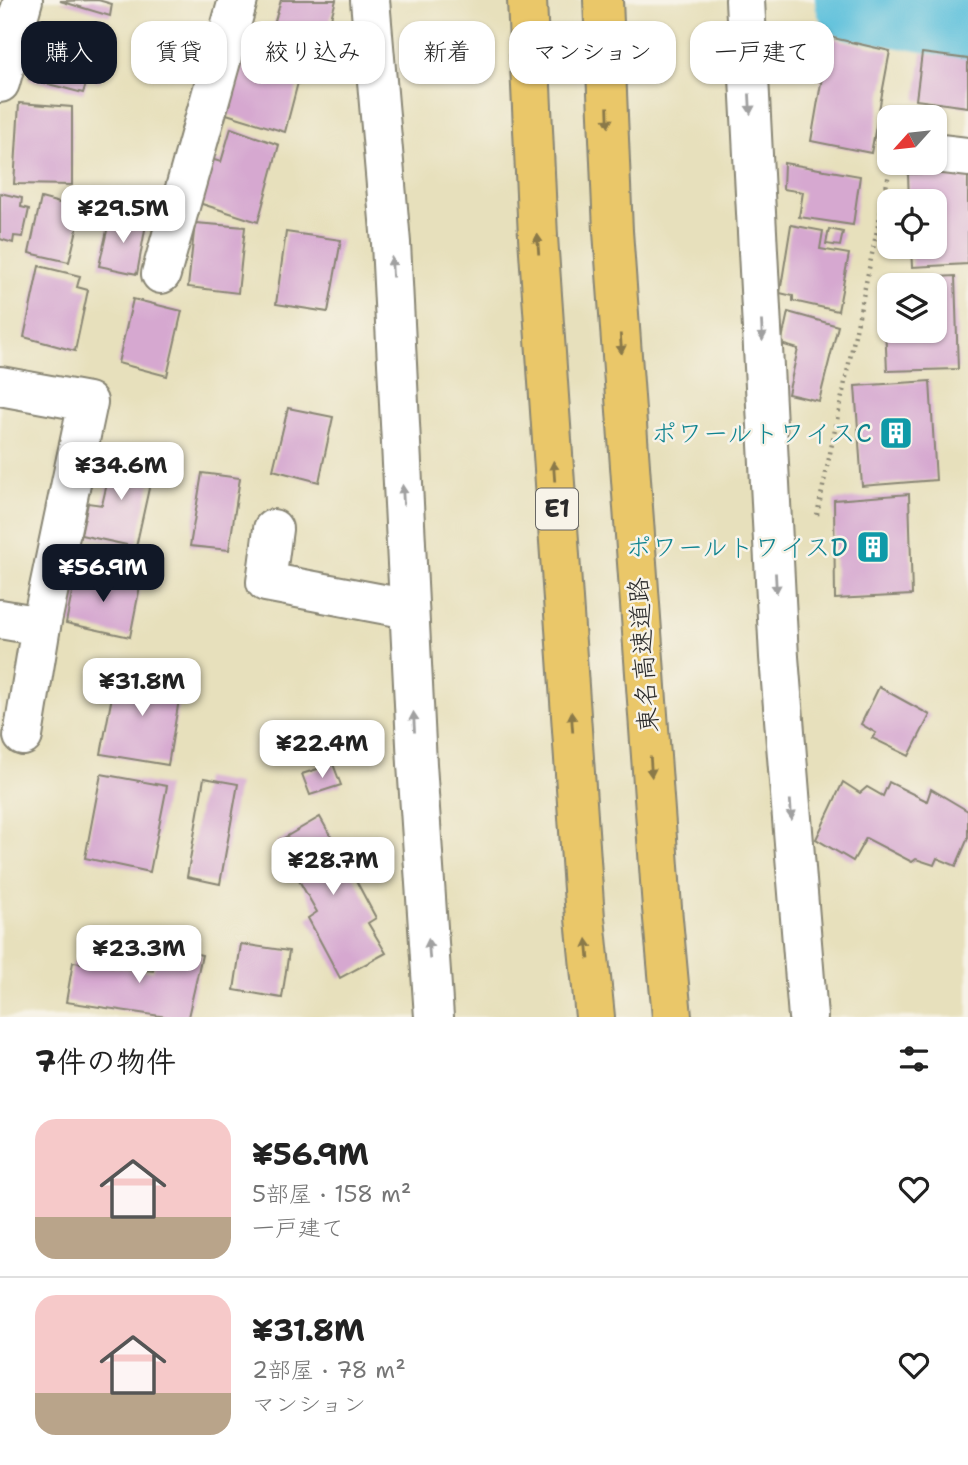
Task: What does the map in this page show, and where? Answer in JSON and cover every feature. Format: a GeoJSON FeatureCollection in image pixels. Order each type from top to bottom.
{"type":"FeatureCollection","features":[{"type":"Feature","properties":{"kind":"highway","name":"E1"},"geometry":{"type":"LineString","coordinates":[[527,0],[539,251],[584,904],[595,1017]]}},
{"type":"Feature","properties":{"kind":"highway","name":"東名高速道路"},"geometry":{"type":"LineString","coordinates":[[603,0],[612,231],[672,1017]]}},
{"type":"Feature","properties":{"kind":"street"},"geometry":{"type":"LineString","coordinates":[[0,83],[23,0]]}},
{"type":"Feature","properties":{"kind":"street"},"geometry":{"type":"LineString","coordinates":[[161,274],[239,0]]}},
{"type":"Feature","properties":{"kind":"street"},"geometry":{"type":"LineString","coordinates":[[370,0],[391,243],[416,764],[434,1017]]}},
{"type":"Feature","properties":{"kind":"street"},"geometry":{"type":"LineString","coordinates":[[746,6],[779,657],[807,1017]]}},
{"type":"Feature","properties":{"kind":"street"},"geometry":{"type":"LineString","coordinates":[[947,155],[968,157]]}},
{"type":"Feature","properties":{"kind":"street"},"geometry":{"type":"LineString","coordinates":[[0,386],[88,402],[41,626],[23,736]]}},
{"type":"Feature","properties":{"kind":"street"},"geometry":{"type":"LineString","coordinates":[[273,529],[266,582],[409,609]]}},
{"type":"Feature","properties":{"kind":"street"},"geometry":{"type":"LineString","coordinates":[[0,619],[41,626]]}},
{"type":"Feature","properties":{"kind":"path"},"geometry":{"type":"LineString","coordinates":[[816,516],[889,175]]}},
{"type":"Feature","properties":{"kind":"building"},"geometry":{"type":"Polygon","coordinates":[[[98,0],[112,4],[110,16],[60,1],[98,0]]]}},
{"type":"Feature","properties":{"kind":"building"},"geometry":{"type":"Polygon","coordinates":[[[281,0],[336,0],[330,21],[275,21],[281,0]]]}},
{"type":"Feature","properties":{"kind":"building"},"geometry":{"type":"Polygon","coordinates":[[[834,38],[890,51],[880,105],[877,105],[871,153],[811,141],[821,84],[834,84],[834,38]]]}},
{"type":"Feature","properties":{"kind":"building"},"geometry":{"type":"Polygon","coordinates":[[[239,52],[241,84],[298,84],[285,132],[220,112],[239,52]]]}},
{"type":"Feature","properties":{"kind":"building"},"geometry":{"type":"Polygon","coordinates":[[[922,53],[968,59],[968,107],[916,100],[922,53]]]}},
{"type":"Feature","properties":{"kind":"building"},"geometry":{"type":"Polygon","coordinates":[[[48,84],[86,84],[83,93],[48,84]]]}},
{"type":"Feature","properties":{"kind":"building"},"geometry":{"type":"Polygon","coordinates":[[[19,103],[72,107],[72,185],[14,184],[19,103]]]}},
{"type":"Feature","properties":{"kind":"building"},"geometry":{"type":"Polygon","coordinates":[[[231,128],[279,145],[258,222],[199,203],[211,159],[221,162],[231,128]]]}},
{"type":"Feature","properties":{"kind":"building"},"geometry":{"type":"Polygon","coordinates":[[[784,163],[860,176],[853,225],[799,217],[803,192],[783,189],[784,163]]]}},
{"type":"Feature","properties":{"kind":"building"},"geometry":{"type":"Polygon","coordinates":[[[968,171],[968,264],[912,267],[912,259],[947,259],[947,189],[909,189],[908,175],[947,175],[947,172],[968,171]]]}},
{"type":"Feature","properties":{"kind":"building"},"geometry":{"type":"Polygon","coordinates":[[[0,193],[22,198],[21,207],[29,209],[23,237],[14,236],[13,243],[0,239],[0,193]]]}},
{"type":"Feature","properties":{"kind":"building"},"geometry":{"type":"Polygon","coordinates":[[[41,198],[82,209],[69,262],[29,253],[41,198]]]}},
{"type":"Feature","properties":{"kind":"building"},"geometry":{"type":"Polygon","coordinates":[[[110,217],[146,224],[137,274],[99,266],[110,217]]]}},
{"type":"Feature","properties":{"kind":"building"},"geometry":{"type":"Polygon","coordinates":[[[195,223],[245,227],[238,293],[188,287],[195,223]]]}},
{"type":"Feature","properties":{"kind":"building"},"geometry":{"type":"Polygon","coordinates":[[[791,225],[823,231],[820,249],[849,254],[838,311],[793,301],[793,296],[780,293],[791,225]]]}},
{"type":"Feature","properties":{"kind":"building"},"geometry":{"type":"Polygon","coordinates":[[[829,229],[843,232],[840,246],[826,244],[829,229]]]}},
{"type":"Feature","properties":{"kind":"building"},"geometry":{"type":"Polygon","coordinates":[[[286,232],[341,240],[328,312],[276,304],[286,232]]]}},
{"type":"Feature","properties":{"kind":"building"},"geometry":{"type":"Polygon","coordinates":[[[39,266],[80,276],[77,287],[88,290],[75,351],[24,337],[39,266]]]}},
{"type":"Feature","properties":{"kind":"building"},"geometry":{"type":"Polygon","coordinates":[[[947,276],[955,276],[958,369],[887,371],[886,343],[947,343],[947,276]]]}},
{"type":"Feature","properties":{"kind":"building"},"geometry":{"type":"Polygon","coordinates":[[[133,299],[182,311],[167,376],[118,363],[133,299]]]}},
{"type":"Feature","properties":{"kind":"building"},"geometry":{"type":"Polygon","coordinates":[[[788,312],[838,326],[819,401],[788,394],[798,349],[781,344],[788,312]]]}},
{"type":"Feature","properties":{"kind":"building","name":"ポワールトワイスC"},"geometry":{"type":"Polygon","coordinates":[[[930,381],[936,480],[862,486],[855,386],[930,381]]]}},
{"type":"Feature","properties":{"kind":"building"},"geometry":{"type":"Polygon","coordinates":[[[288,408],[333,417],[319,482],[273,470],[288,408]]]}},
{"type":"Feature","properties":{"kind":"building"},"geometry":{"type":"Polygon","coordinates":[[[114,453],[155,461],[136,547],[81,535],[88,503],[102,505],[114,453]]]}},
{"type":"Feature","properties":{"kind":"building"},"geometry":{"type":"Polygon","coordinates":[[[202,473],[240,478],[229,550],[190,546],[202,473]]]}},
{"type":"Feature","properties":{"kind":"building","name":"ポワールトワイスD"},"geometry":{"type":"Polygon","coordinates":[[[909,494],[912,595],[835,599],[834,500],[909,494]]]}},
{"type":"Feature","properties":{"kind":"building"},"geometry":{"type":"Polygon","coordinates":[[[76,572],[140,586],[130,637],[66,623],[76,572]]]}},
{"type":"Feature","properties":{"kind":"building"},"geometry":{"type":"Polygon","coordinates":[[[117,670],[182,682],[168,765],[101,754],[117,670]]]}},
{"type":"Feature","properties":{"kind":"building"},"geometry":{"type":"Polygon","coordinates":[[[879,687],[930,715],[909,756],[872,738],[876,733],[861,724],[879,687]]]}},
{"type":"Feature","properties":{"kind":"building"},"geometry":{"type":"Polygon","coordinates":[[[333,764],[341,785],[310,795],[302,774],[333,764]]]}},
{"type":"Feature","properties":{"kind":"building"},"geometry":{"type":"Polygon","coordinates":[[[101,774],[167,786],[150,872],[85,858],[101,774]]]}},
{"type":"Feature","properties":{"kind":"building"},"geometry":{"type":"Polygon","coordinates":[[[204,778],[238,784],[220,884],[187,877],[204,778]]]}},
{"type":"Feature","properties":{"kind":"building"},"geometry":{"type":"Polygon","coordinates":[[[843,782],[860,793],[867,787],[883,796],[889,782],[927,801],[931,789],[968,811],[968,838],[956,866],[937,858],[934,865],[916,859],[912,862],[866,838],[853,861],[816,839],[843,782]]]}},
{"type":"Feature","properties":{"kind":"building"},"geometry":{"type":"Polygon","coordinates":[[[320,817],[335,844],[343,841],[358,868],[352,873],[376,918],[368,923],[386,953],[340,978],[308,918],[317,912],[277,842],[320,817]]]}},
{"type":"Feature","properties":{"kind":"building"},"geometry":{"type":"Polygon","coordinates":[[[241,944],[289,951],[282,998],[234,990],[241,944]]]}},
{"type":"Feature","properties":{"kind":"building"},"geometry":{"type":"Polygon","coordinates":[[[157,945],[202,955],[188,1017],[167,1017],[66,1002],[73,962],[153,971],[157,945]]]}},
{"type":"Feature","properties":{"kind":"waterway"},"geometry":{"type":"LineString","coordinates":[[855,0],[968,19]]}},
{"type":"Feature","properties":{"kind":"place","name":"ポワールトワイスC"},"geometry":{"type":"Point","coordinates":[896,433]}},
{"type":"Feature","properties":{"kind":"place","name":"ポワールトワイスD"},"geometry":{"type":"Point","coordinates":[873,547]}}]}
